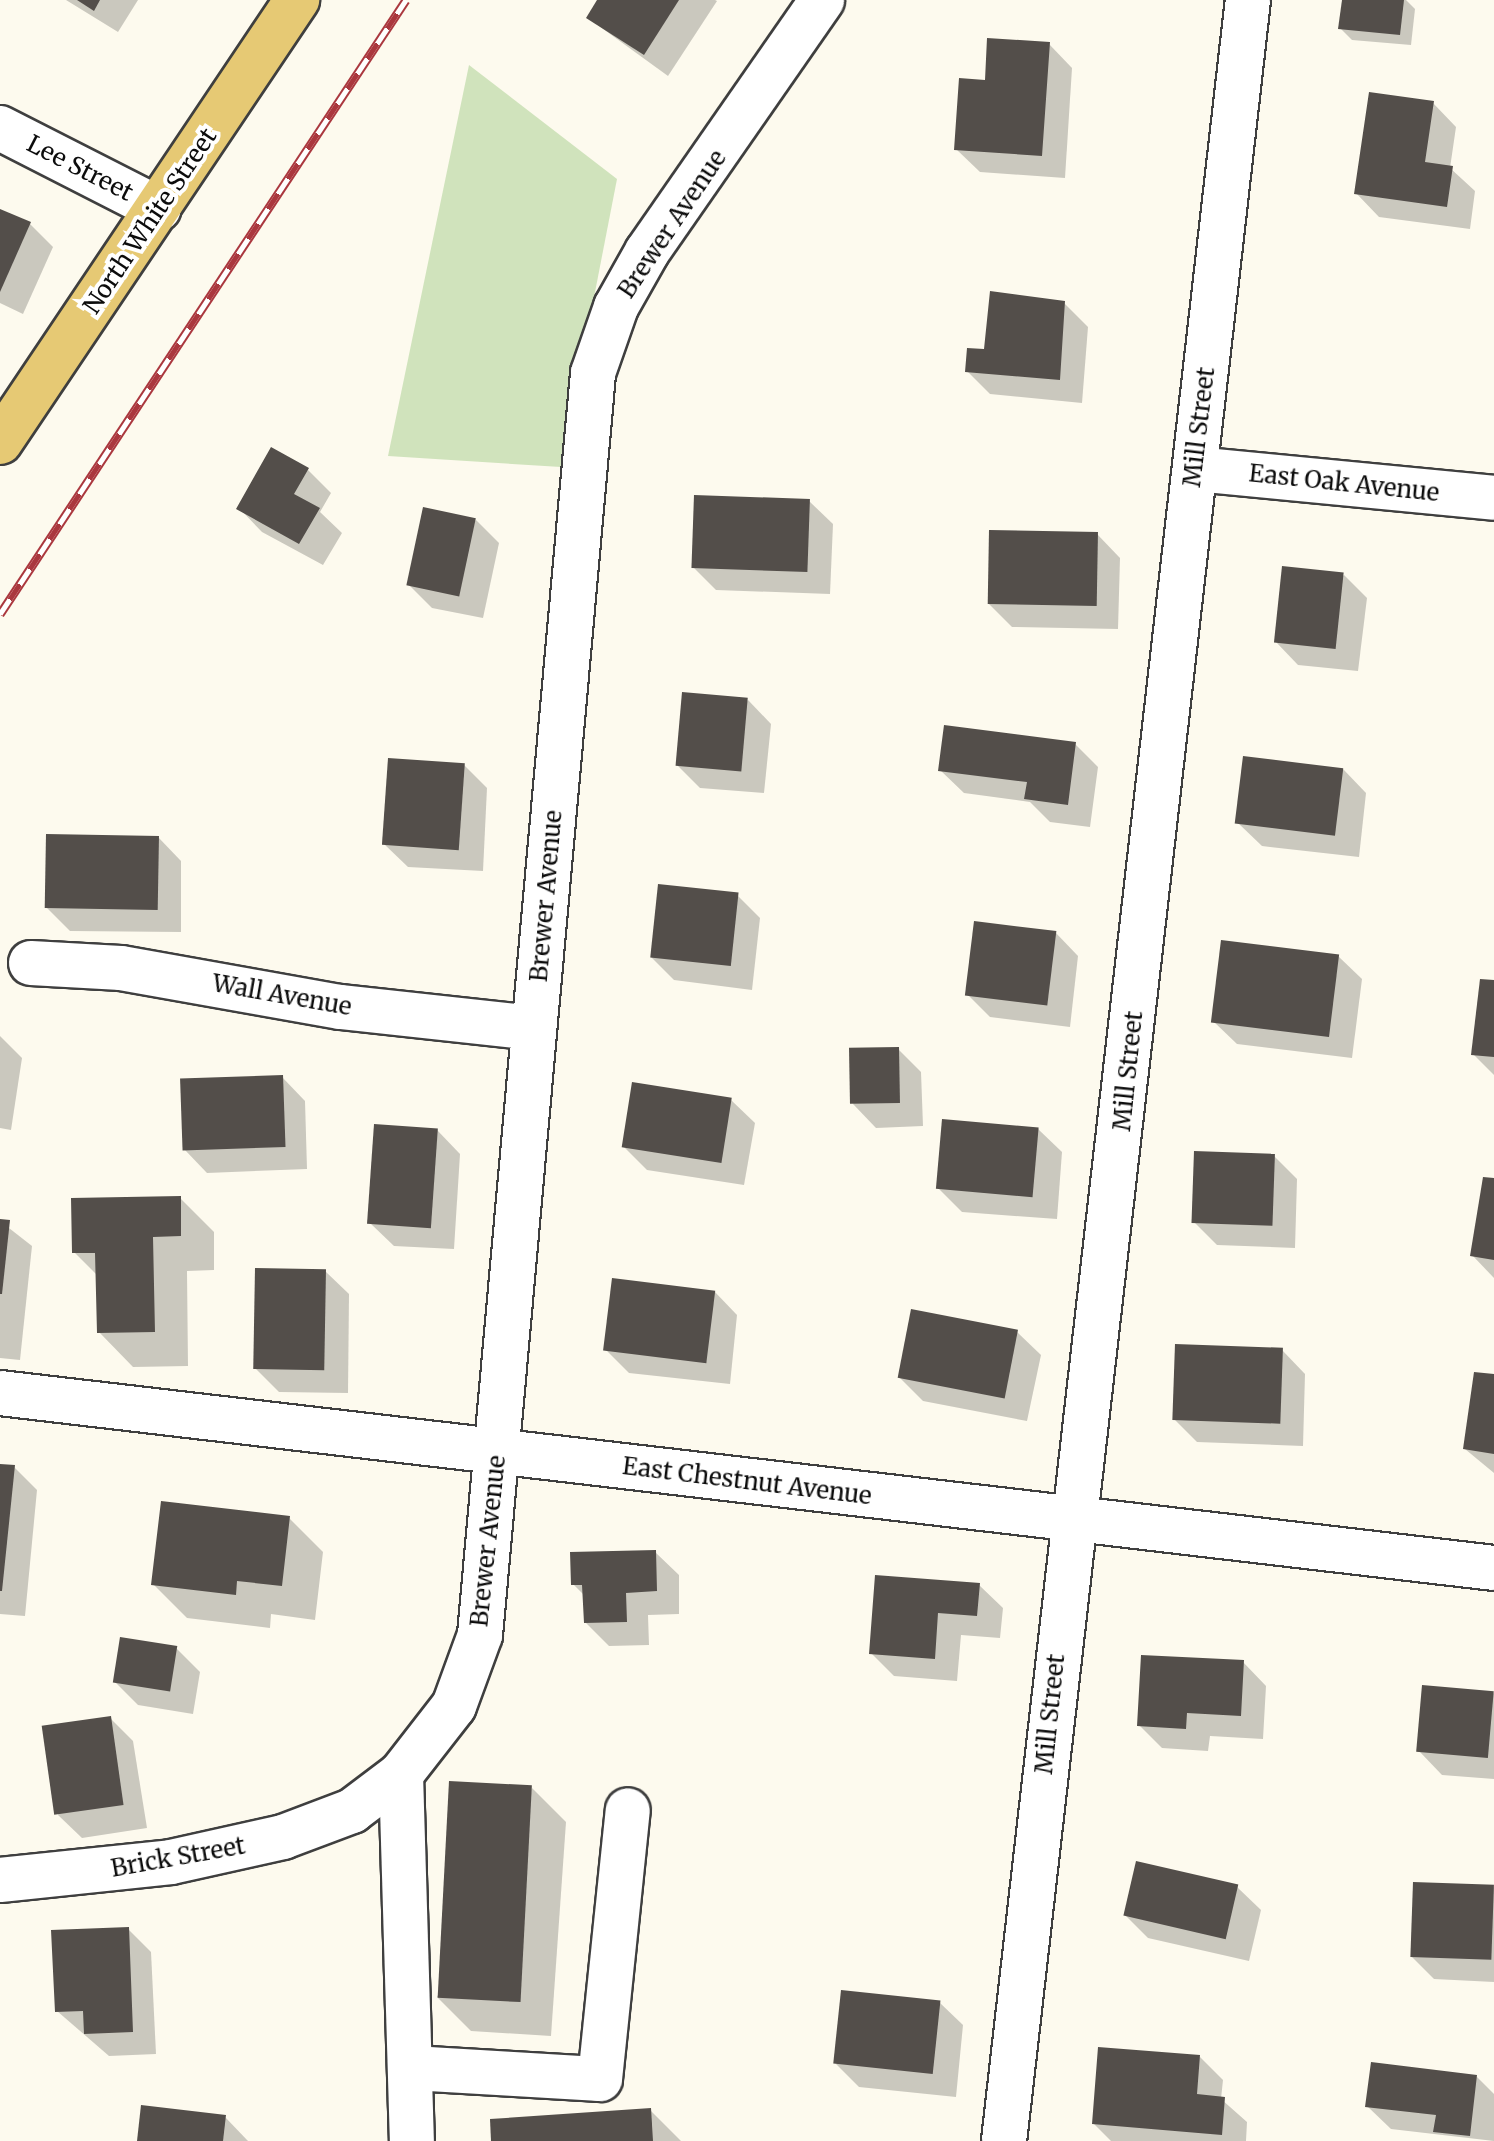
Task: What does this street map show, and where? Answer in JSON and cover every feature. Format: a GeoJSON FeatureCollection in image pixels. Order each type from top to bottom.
{"type":"FeatureCollection","features":[{"type":"Feature","properties":{"kind":"main road","name":"North White Street"},"geometry":{"type":"LineString","coordinates":[[0,442],[297,0]]}},
{"type":"Feature","properties":{"kind":"street","name":"Brewer Avenue"},"geometry":{"type":"LineString","coordinates":[[352,1811],[401,1774],[454,1706],[480,1635],[593,373],[616,307],[647,252],[822,0]]}},
{"type":"Feature","properties":{"kind":"street","name":"Mill Street"},"geometry":{"type":"LineString","coordinates":[[1004,2141],[1248,0]]}},
{"type":"Feature","properties":{"kind":"street","name":"Lee Street"},"geometry":{"type":"LineString","coordinates":[[0,128],[159,209]]}},
{"type":"Feature","properties":{"kind":"street","name":"East Oak Avenue"},"geometry":{"type":"LineString","coordinates":[[1195,469],[1494,498]]}},
{"type":"Feature","properties":{"kind":"street","name":"Wall Avenue"},"geometry":{"type":"LineString","coordinates":[[31,963],[121,968],[341,1007],[534,1028]]}},
{"type":"Feature","properties":{"kind":"street","name":"East Chestnut Avenue"},"geometry":{"type":"LineString","coordinates":[[0,1393],[1494,1568]]}},
{"type":"Feature","properties":{"kind":"street"},"geometry":{"type":"LineString","coordinates":[[401,1774],[413,2068],[412,2141]]}},
{"type":"Feature","properties":{"kind":"street"},"geometry":{"type":"LineString","coordinates":[[413,2068],[600,2079],[628,1810]]}},
{"type":"Feature","properties":{"kind":"street","name":"Brick Street"},"geometry":{"type":"LineString","coordinates":[[0,1880],[171,1862],[283,1837],[352,1811]]}},
{"type":"Feature","properties":{"kind":"green space"},"geometry":{"type":"Polygon","coordinates":[[[469,65],[617,179],[561,467],[388,456],[469,65]]]}},
{"type":"Feature","properties":{"kind":"building"},"geometry":{"type":"Polygon","coordinates":[[[77,0],[100,0],[94,11],[77,0]]]}},
{"type":"Feature","properties":{"kind":"building"},"geometry":{"type":"Polygon","coordinates":[[[597,0],[679,0],[644,55],[586,18],[597,0]]]}},
{"type":"Feature","properties":{"kind":"building"},"geometry":{"type":"Polygon","coordinates":[[[1342,0],[1404,0],[1400,35],[1338,29],[1342,0]]]}},
{"type":"Feature","properties":{"kind":"building"},"geometry":{"type":"Polygon","coordinates":[[[987,38],[1050,42],[1042,156],[954,150],[959,78],[985,80],[987,38]]]}},
{"type":"Feature","properties":{"kind":"building"},"geometry":{"type":"Polygon","coordinates":[[[1369,92],[1434,101],[1425,162],[1453,166],[1447,207],[1354,194],[1369,92]]]}},
{"type":"Feature","properties":{"kind":"building"},"geometry":{"type":"Polygon","coordinates":[[[0,209],[31,222],[0,292],[0,209]]]}},
{"type":"Feature","properties":{"kind":"building"},"geometry":{"type":"Polygon","coordinates":[[[990,291],[1065,301],[1060,380],[965,372],[967,348],[984,349],[990,291]]]}},
{"type":"Feature","properties":{"kind":"building"},"geometry":{"type":"Polygon","coordinates":[[[271,447],[309,468],[294,494],[320,508],[299,544],[236,509],[271,447]]]}},
{"type":"Feature","properties":{"kind":"building"},"geometry":{"type":"Polygon","coordinates":[[[694,495],[810,499],[807,572],[691,568],[694,495]]]}},
{"type":"Feature","properties":{"kind":"building"},"geometry":{"type":"Polygon","coordinates":[[[423,507],[476,518],[459,596],[406,585],[423,507]]]}},
{"type":"Feature","properties":{"kind":"building"},"geometry":{"type":"Polygon","coordinates":[[[989,530],[1098,532],[1097,606],[988,604],[989,530]]]}},
{"type":"Feature","properties":{"kind":"building"},"geometry":{"type":"Polygon","coordinates":[[[1282,566],[1344,572],[1336,649],[1274,643],[1282,566]]]}},
{"type":"Feature","properties":{"kind":"building"},"geometry":{"type":"Polygon","coordinates":[[[682,692],[748,698],[741,771],[676,766],[682,692]]]}},
{"type":"Feature","properties":{"kind":"building"},"geometry":{"type":"Polygon","coordinates":[[[944,725],[1076,742],[1068,805],[1024,799],[1027,782],[938,771],[944,725]]]}},
{"type":"Feature","properties":{"kind":"building"},"geometry":{"type":"Polygon","coordinates":[[[1243,756],[1343,768],[1335,836],[1235,823],[1243,756]]]}},
{"type":"Feature","properties":{"kind":"building"},"geometry":{"type":"Polygon","coordinates":[[[388,758],[465,763],[459,850],[382,845],[388,758]]]}},
{"type":"Feature","properties":{"kind":"building"},"geometry":{"type":"Polygon","coordinates":[[[46,834],[159,836],[158,910],[45,908],[46,834]]]}},
{"type":"Feature","properties":{"kind":"building"},"geometry":{"type":"Polygon","coordinates":[[[658,884],[739,892],[731,966],[650,958],[658,884]]]}},
{"type":"Feature","properties":{"kind":"building"},"geometry":{"type":"Polygon","coordinates":[[[974,921],[1056,931],[1047,1006],[965,995],[974,921]]]}},
{"type":"Feature","properties":{"kind":"building"},"geometry":{"type":"Polygon","coordinates":[[[1221,940],[1339,955],[1329,1037],[1211,1022],[1221,940]]]}},
{"type":"Feature","properties":{"kind":"building"},"geometry":{"type":"Polygon","coordinates":[[[1480,979],[1494,980],[1494,1057],[1471,1055],[1480,979]]]}},
{"type":"Feature","properties":{"kind":"building"},"geometry":{"type":"Polygon","coordinates":[[[899,1047],[900,1103],[850,1104],[849,1048],[899,1047]]]}},
{"type":"Feature","properties":{"kind":"building"},"geometry":{"type":"Polygon","coordinates":[[[283,1075],[286,1147],[183,1151],[180,1079],[283,1075]]]}},
{"type":"Feature","properties":{"kind":"building"},"geometry":{"type":"Polygon","coordinates":[[[632,1082],[732,1098],[721,1163],[622,1147],[632,1082]]]}},
{"type":"Feature","properties":{"kind":"building"},"geometry":{"type":"Polygon","coordinates":[[[942,1119],[1039,1127],[1033,1197],[936,1189],[942,1119]]]}},
{"type":"Feature","properties":{"kind":"building"},"geometry":{"type":"Polygon","coordinates":[[[374,1124],[438,1128],[431,1228],[367,1224],[374,1124]]]}},
{"type":"Feature","properties":{"kind":"building"},"geometry":{"type":"Polygon","coordinates":[[[1194,1151],[1275,1154],[1272,1226],[1191,1223],[1194,1151]]]}},
{"type":"Feature","properties":{"kind":"building"},"geometry":{"type":"Polygon","coordinates":[[[1483,1177],[1494,1178],[1494,1260],[1470,1256],[1483,1177]]]}},
{"type":"Feature","properties":{"kind":"building"},"geometry":{"type":"Polygon","coordinates":[[[181,1196],[181,1236],[153,1237],[155,1332],[97,1333],[95,1253],[72,1253],[71,1198],[181,1196]]]}},
{"type":"Feature","properties":{"kind":"building"},"geometry":{"type":"Polygon","coordinates":[[[0,1219],[10,1220],[2,1294],[0,1294],[0,1219]]]}},
{"type":"Feature","properties":{"kind":"building"},"geometry":{"type":"Polygon","coordinates":[[[255,1268],[326,1269],[324,1370],[253,1369],[255,1268]]]}},
{"type":"Feature","properties":{"kind":"building"},"geometry":{"type":"Polygon","coordinates":[[[612,1278],[715,1291],[706,1363],[603,1350],[612,1278]]]}},
{"type":"Feature","properties":{"kind":"building"},"geometry":{"type":"Polygon","coordinates":[[[911,1309],[1018,1330],[1005,1399],[898,1378],[911,1309]]]}},
{"type":"Feature","properties":{"kind":"building"},"geometry":{"type":"Polygon","coordinates":[[[1175,1344],[1283,1348],[1280,1424],[1172,1420],[1175,1344]]]}},
{"type":"Feature","properties":{"kind":"building"},"geometry":{"type":"Polygon","coordinates":[[[1474,1372],[1494,1374],[1494,1454],[1463,1449],[1474,1372]]]}},
{"type":"Feature","properties":{"kind":"building"},"geometry":{"type":"Polygon","coordinates":[[[0,1464],[15,1465],[2,1591],[0,1591],[0,1464]]]}},
{"type":"Feature","properties":{"kind":"building"},"geometry":{"type":"Polygon","coordinates":[[[161,1501],[290,1516],[282,1586],[237,1581],[236,1595],[151,1585],[161,1501]]]}},
{"type":"Feature","properties":{"kind":"building"},"geometry":{"type":"Polygon","coordinates":[[[656,1550],[657,1591],[626,1593],[627,1622],[584,1623],[582,1585],[571,1585],[570,1552],[656,1550]]]}},
{"type":"Feature","properties":{"kind":"building"},"geometry":{"type":"Polygon","coordinates":[[[875,1575],[980,1583],[977,1616],[938,1613],[935,1659],[869,1654],[875,1575]]]}},
{"type":"Feature","properties":{"kind":"building"},"geometry":{"type":"Polygon","coordinates":[[[120,1637],[177,1646],[170,1692],[113,1682],[120,1637]]]}},
{"type":"Feature","properties":{"kind":"building"},"geometry":{"type":"Polygon","coordinates":[[[1141,1655],[1244,1660],[1241,1716],[1187,1713],[1186,1729],[1137,1726],[1141,1655]]]}},
{"type":"Feature","properties":{"kind":"building"},"geometry":{"type":"Polygon","coordinates":[[[1422,1685],[1494,1691],[1488,1758],[1416,1752],[1422,1685]]]}},
{"type":"Feature","properties":{"kind":"building"},"geometry":{"type":"Polygon","coordinates":[[[111,1716],[124,1805],[54,1815],[42,1726],[111,1716]]]}},
{"type":"Feature","properties":{"kind":"building"},"geometry":{"type":"Polygon","coordinates":[[[449,1781],[532,1785],[521,2002],[438,1998],[449,1781]]]}},
{"type":"Feature","properties":{"kind":"building"},"geometry":{"type":"Polygon","coordinates":[[[1136,1861],[1238,1885],[1226,1939],[1123,1916],[1136,1861]]]}},
{"type":"Feature","properties":{"kind":"building"},"geometry":{"type":"Polygon","coordinates":[[[1413,1882],[1494,1885],[1491,1960],[1410,1957],[1413,1882]]]}},
{"type":"Feature","properties":{"kind":"building"},"geometry":{"type":"Polygon","coordinates":[[[129,1927],[133,2032],[84,2034],[83,2011],[55,2012],[51,1930],[129,1927]]]}},
{"type":"Feature","properties":{"kind":"building"},"geometry":{"type":"Polygon","coordinates":[[[841,1990],[940,2000],[933,2074],[833,2064],[841,1990]]]}},
{"type":"Feature","properties":{"kind":"building"},"geometry":{"type":"Polygon","coordinates":[[[1098,2047],[1200,2055],[1197,2094],[1225,2097],[1222,2135],[1092,2124],[1098,2047]]]}},
{"type":"Feature","properties":{"kind":"building"},"geometry":{"type":"Polygon","coordinates":[[[1371,2062],[1477,2075],[1470,2136],[1433,2132],[1436,2115],[1365,2107],[1371,2062]]]}},
{"type":"Feature","properties":{"kind":"building"},"geometry":{"type":"Polygon","coordinates":[[[141,2105],[226,2115],[223,2141],[137,2141],[141,2105]]]}},
{"type":"Feature","properties":{"kind":"building"},"geometry":{"type":"Polygon","coordinates":[[[651,2108],[653,2141],[491,2141],[490,2119],[651,2108]]]}},
{"type":"Feature","properties":{"kind":"railway"},"geometry":{"type":"LineString","coordinates":[[0,614],[406,0]]}}]}
